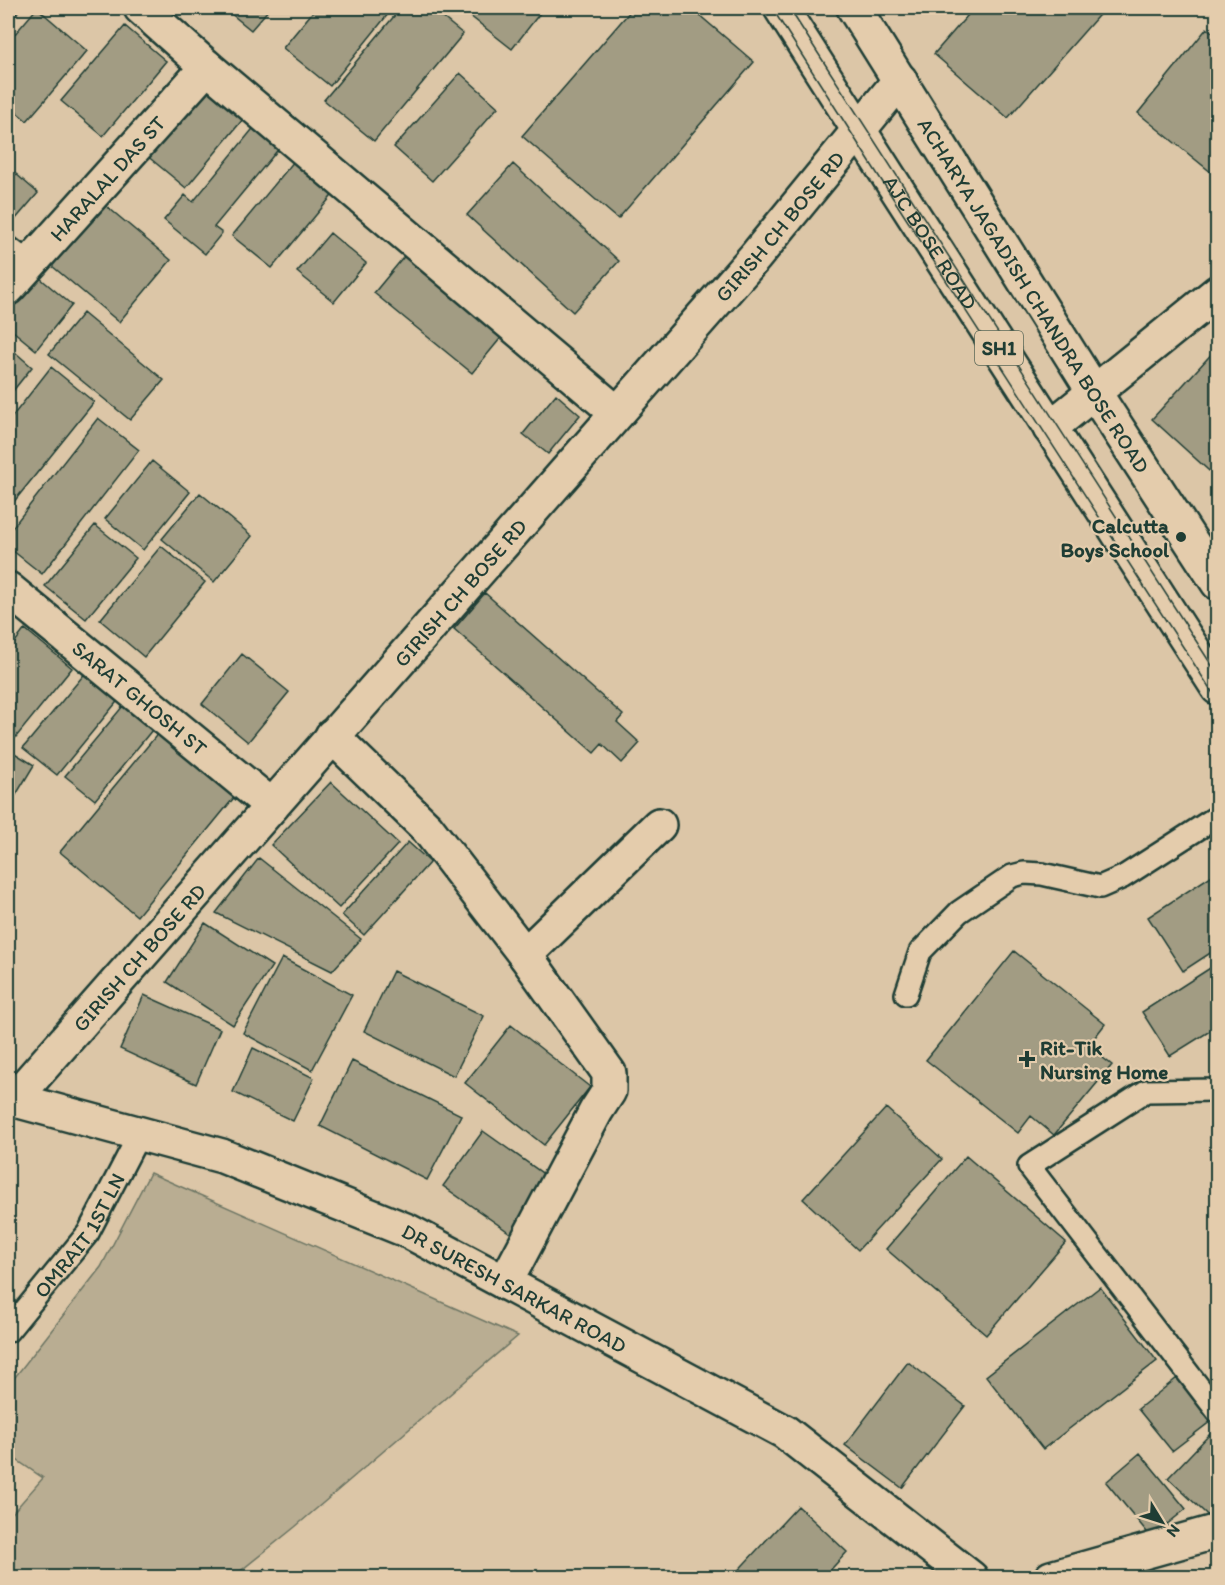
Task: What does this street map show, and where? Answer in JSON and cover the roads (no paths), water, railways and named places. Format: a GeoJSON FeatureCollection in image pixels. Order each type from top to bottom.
{"type":"FeatureCollection","features":[{"type":"Feature","properties":{"kind":"street"},"geometry":{"type":"LineString","coordinates":[[141,8],[207,67],[617,413]]}},
{"type":"Feature","properties":{"kind":"street","name":"AJC BOSE ROAD"},"geometry":{"type":"LineString","coordinates":[[782,8],[1218,688]]}},
{"type":"Feature","properties":{"kind":"street","name":"ACHARYA JAGADISH CHANDRA BOSE ROAD"},"geometry":{"type":"LineString","coordinates":[[854,8],[1094,392],[1214,567]]}},
{"type":"Feature","properties":{"kind":"street","name":"HARALAL DAS ST"},"geometry":{"type":"LineString","coordinates":[[8,288],[18,255],[207,67]]}},
{"type":"Feature","properties":{"kind":"street","name":"GIRISH CH BOSE RD"},"geometry":{"type":"LineString","coordinates":[[11,1098],[272,806],[754,257],[900,80]]}},
{"type":"Feature","properties":{"kind":"street"},"geometry":{"type":"LineString","coordinates":[[1050,428],[1218,292]]}},
{"type":"Feature","properties":{"kind":"street","name":"SARAT GHOSH ST"},"geometry":{"type":"LineString","coordinates":[[8,589],[272,806]]}},
{"type":"Feature","properties":{"kind":"street"},"geometry":{"type":"LineString","coordinates":[[332,736],[427,828],[525,956],[609,1073],[609,1091],[596,1111],[505,1283]]}},
{"type":"Feature","properties":{"kind":"street"},"geometry":{"type":"LineString","coordinates":[[525,956],[659,825]]}},
{"type":"Feature","properties":{"kind":"street","name":"DR SURESH SARKAR ROAD"},"geometry":{"type":"LineString","coordinates":[[11,1098],[222,1156],[408,1232],[785,1432],[971,1578]]}},
{"type":"Feature","properties":{"kind":"street"},"geometry":{"type":"LineString","coordinates":[[1051,1578],[1218,1532]]}},
{"type":"Feature","properties":{"kind":"lane"},"geometry":{"type":"LineString","coordinates":[[906,994],[920,952],[959,912],[1012,876],[1024,873],[1042,874],[1100,886],[1123,877],[1218,816]]}},
{"type":"Feature","properties":{"kind":"lane"},"geometry":{"type":"LineString","coordinates":[[1218,1090],[1146,1091],[1029,1166],[1218,1412]]}},
{"type":"Feature","properties":{"kind":"lane","name":"OMRAIT 1ST LN"},"geometry":{"type":"LineString","coordinates":[[8,1331],[88,1233],[140,1133]]}},
{"type":"Feature","properties":{"kind":"tram line"},"geometry":{"type":"LineString","coordinates":[[772,8],[1218,701]]}},
{"type":"Feature","properties":{"kind":"tram line"},"geometry":{"type":"LineString","coordinates":[[789,8],[1218,675]]}},
{"type":"Feature","properties":{"kind":"place","name":"Calcutta Boys School"},"geometry":{"type":"Point","coordinates":[1181,537]}},
{"type":"Feature","properties":{"kind":"place","name":"Rit-Tik Nursing Home"},"geometry":{"type":"Point","coordinates":[1027,1059]}}]}
